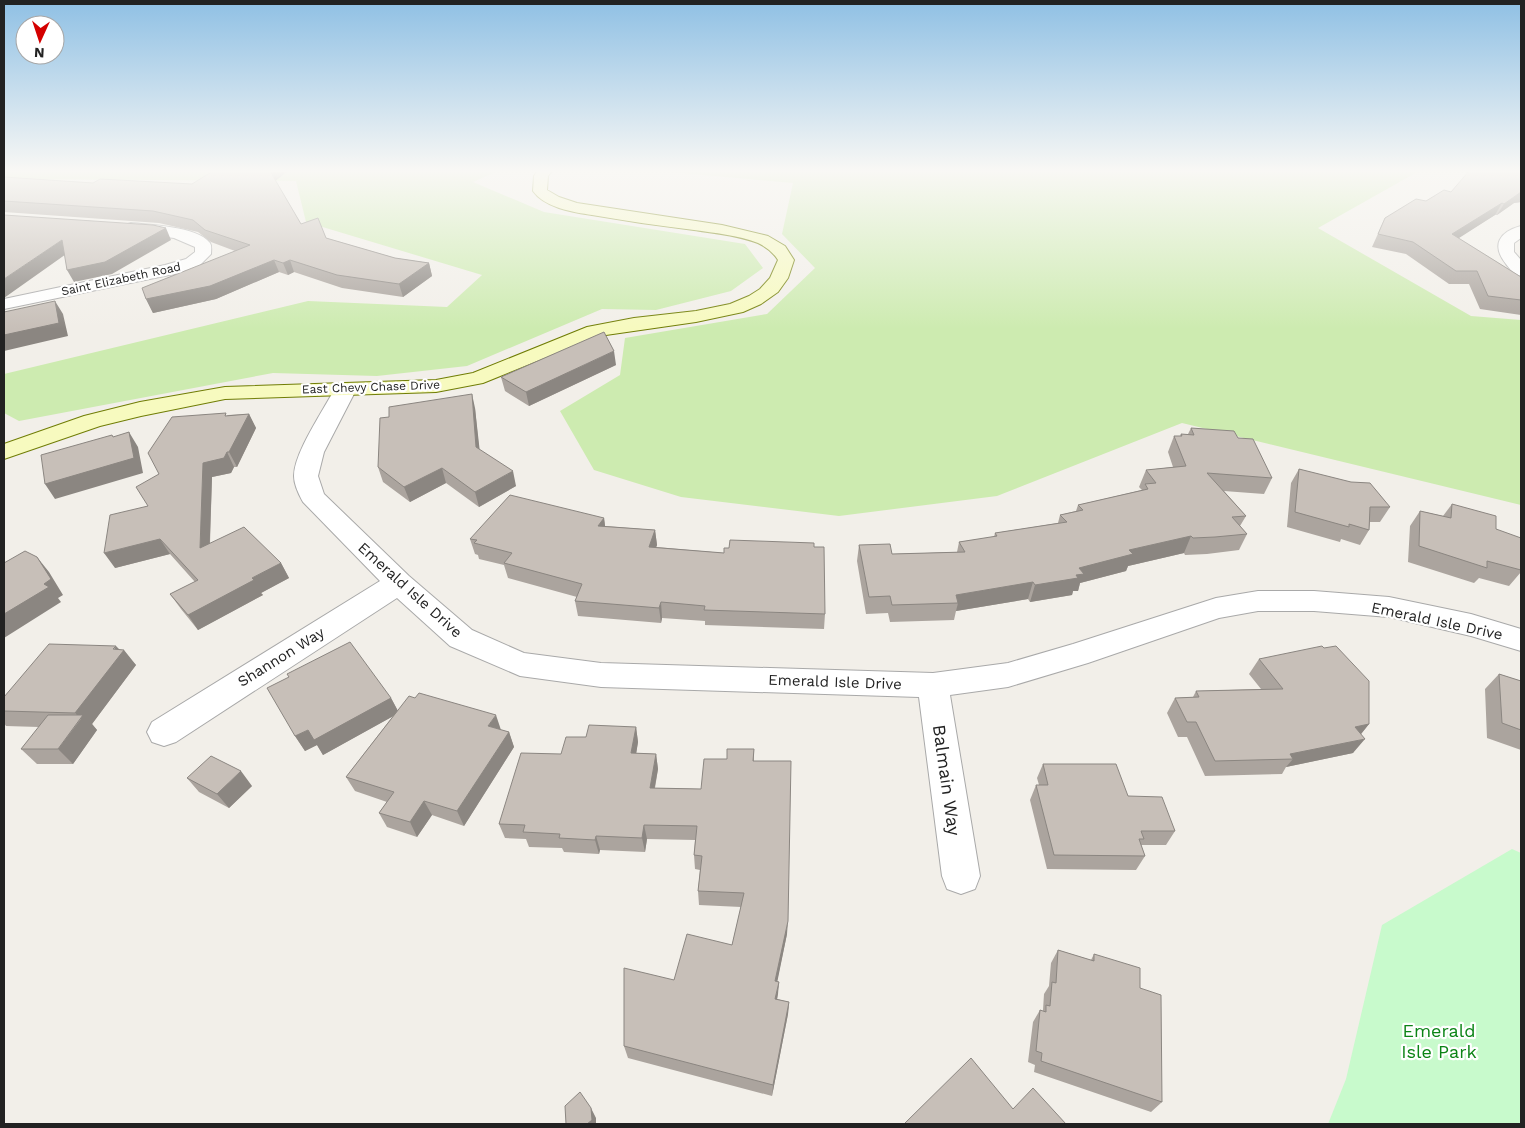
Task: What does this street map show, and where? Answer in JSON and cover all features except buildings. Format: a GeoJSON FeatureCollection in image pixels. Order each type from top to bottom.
{"type":"FeatureCollection","features":[{"type":"Feature","properties":{"kind":"main road","name":"East Chevy Chase Drive"},"geometry":{"type":"LineString","coordinates":[[4,452],[92,421],[140,409],[225,393],[436,386],[466,381],[482,376],[564,340],[594,331],[623,324],[734,309],[767,293],[782,277],[786,260],[783,252],[775,245],[762,239],[667,224]]}},
{"type":"Feature","properties":{"kind":"street","name":"Saint Elizabeth Road"},"geometry":{"type":"LineString","coordinates":[[4,304],[168,270],[192,263],[203,254],[203,245],[192,237],[159,230],[110,226]]}},
{"type":"Feature","properties":{"kind":"street"},"geometry":{"type":"LineString","coordinates":[[1521,231],[1506,241],[1506,253],[1521,271]]}},
{"type":"Feature","properties":{"kind":"street","name":"Emerald Isle Drive"},"geometry":{"type":"LineString","coordinates":[[345,390],[312,452],[306,476],[312,496],[399,583],[460,638],[520,664],[601,675],[932,685],[1008,675],[1077,655],[1216,608],[1258,601],[1314,601],[1389,607],[1471,624],[1521,640]]}},
{"type":"Feature","properties":{"kind":"street","name":"Shannon Way"},"geometry":{"type":"LineString","coordinates":[[164,732],[399,583]]}},
{"type":"Feature","properties":{"kind":"street","name":"Balmain Way"},"geometry":{"type":"LineString","coordinates":[[932,685],[961,876]]}},
{"type":"Feature","properties":{"kind":"green space"},"geometry":{"type":"Polygon","coordinates":[[[311,224],[617,224],[745,244],[763,268],[731,291],[656,310],[602,309],[467,366],[377,376],[273,373],[19,421],[4,413],[4,374],[308,301],[447,307],[482,275],[311,224]]]}},
{"type":"Feature","properties":{"kind":"green space"},"geometry":{"type":"Polygon","coordinates":[[[784,224],[1326,224],[1318,228],[1471,316],[1521,320],[1521,505],[1182,423],[997,496],[839,516],[681,497],[594,470],[560,411],[620,375],[625,338],[767,314],[815,268],[782,234],[784,224]]]}},
{"type":"Feature","properties":{"kind":"green space","name":"Emerald Isle Park"},"geometry":{"type":"Polygon","coordinates":[[[1512,849],[1521,853],[1521,1124],[1328,1124],[1346,1079],[1382,925],[1512,849]]]}}]}
